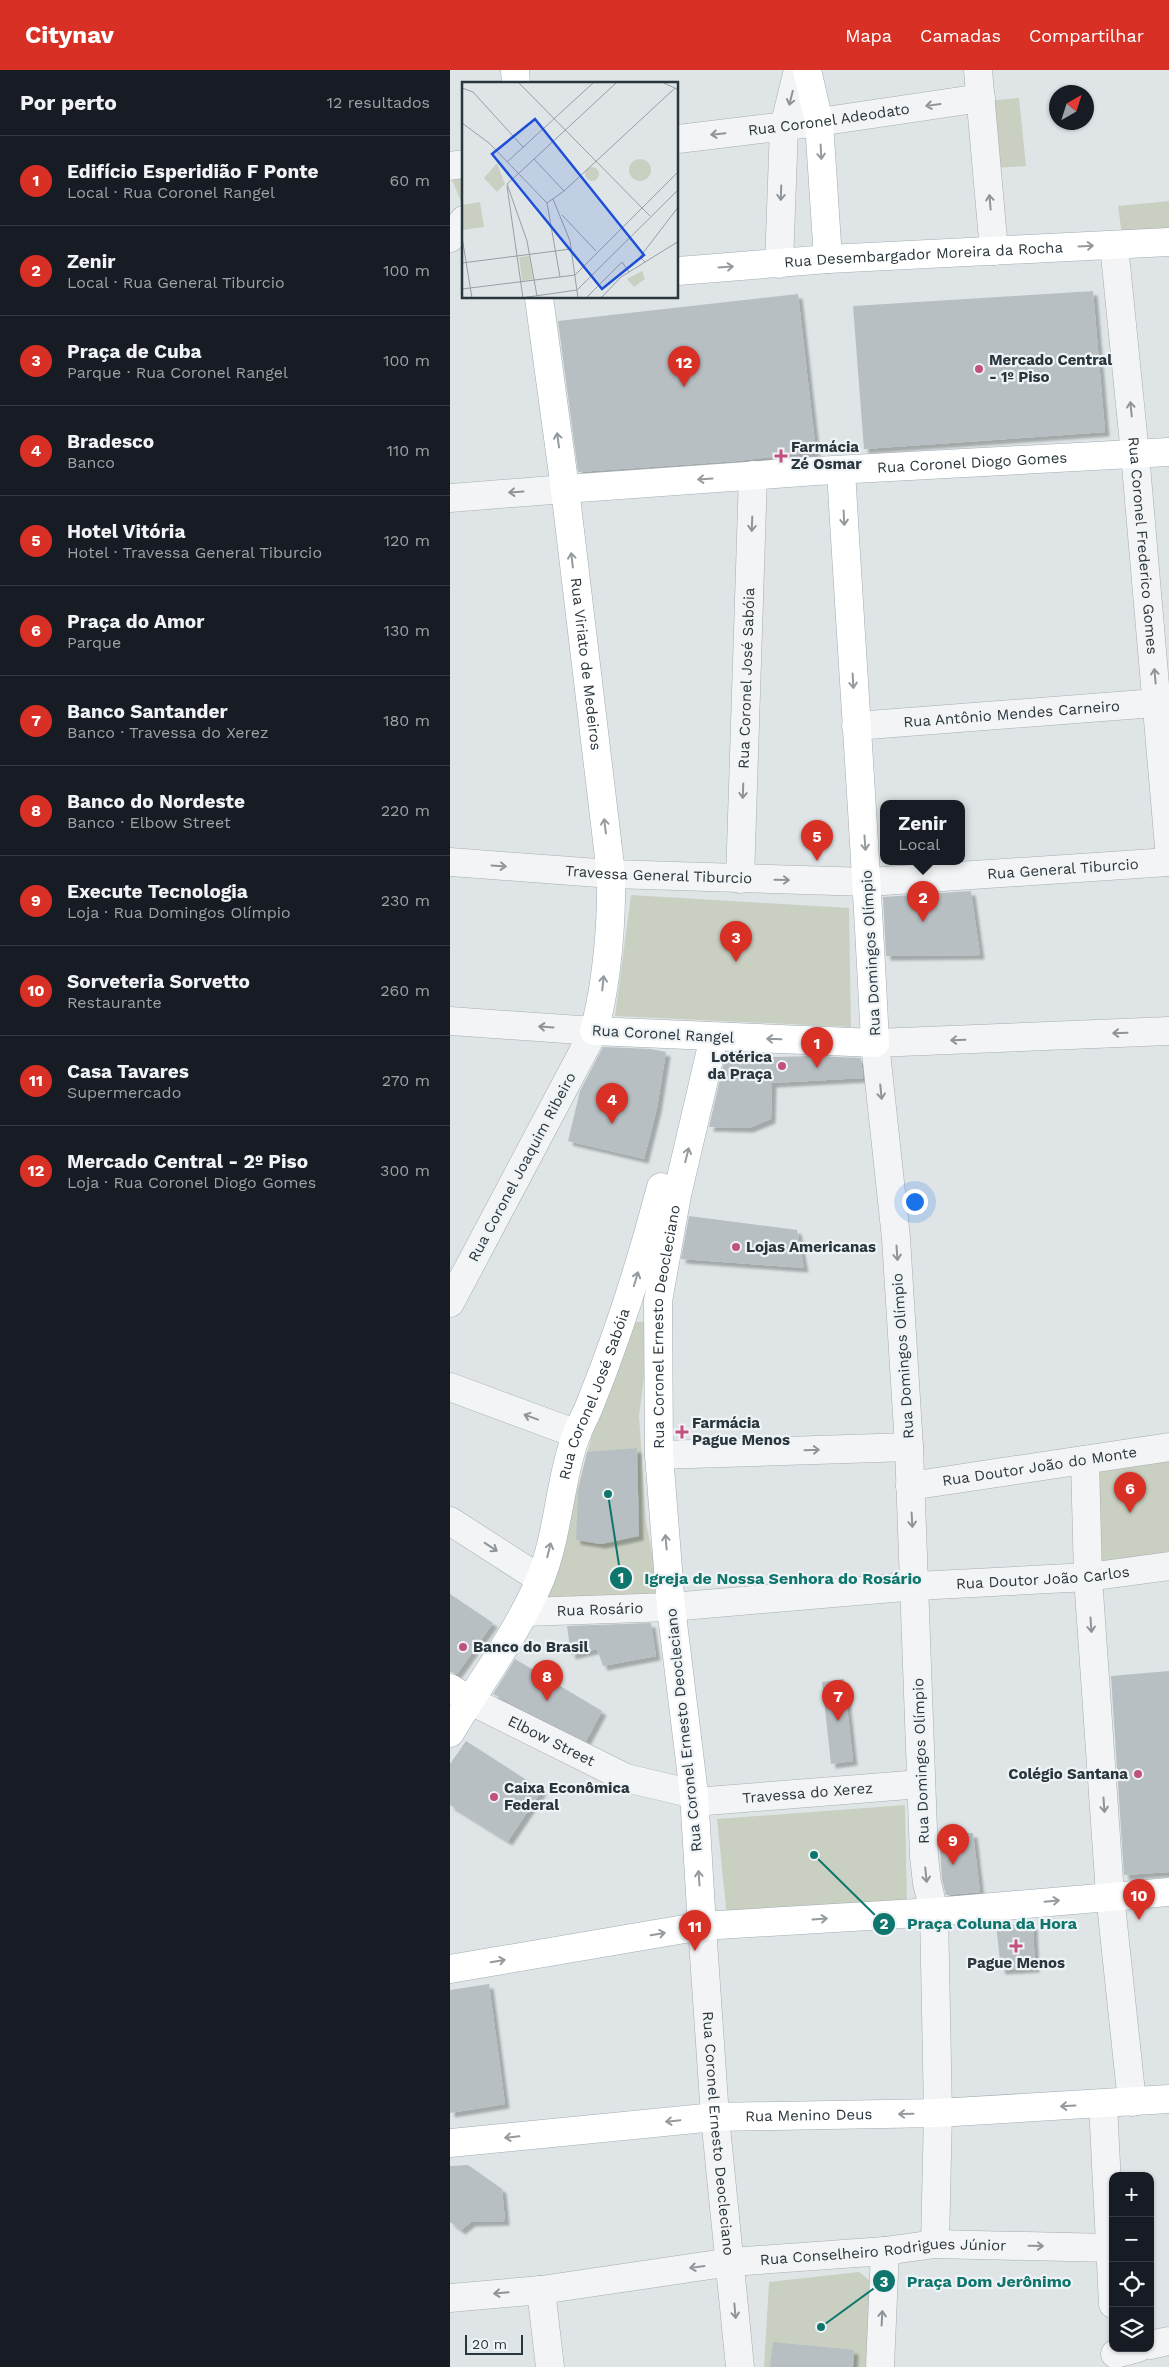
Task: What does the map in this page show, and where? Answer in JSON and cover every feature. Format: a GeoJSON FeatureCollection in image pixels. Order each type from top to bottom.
{"type":"FeatureCollection","features":[{"type":"Feature","properties":{"kind":"main road"},"geometry":{"type":"LineString","coordinates":[[806,70],[819,122],[828,260]]}},
{"type":"Feature","properties":{"kind":"main road","name":"Rua Desembargador Moreira da Rocha"},"geometry":{"type":"LineString","coordinates":[[679,271],[828,260],[1169,242]]}},
{"type":"Feature","properties":{"kind":"main road","name":"Rua Viriato de Medeiros"},"geometry":{"type":"LineString","coordinates":[[539,299],[565,489],[611,874],[611,898],[602,991],[594,1031]]}},
{"type":"Feature","properties":{"kind":"main road","name":"Rua Coronel Diogo Gomes"},"geometry":{"type":"LineString","coordinates":[[565,489],[753,475],[1169,452]]}},
{"type":"Feature","properties":{"kind":"main road","name":"Rua Domingos Olímpio"},"geometry":{"type":"LineString","coordinates":[[841,470],[856,726],[868,882],[875,1043]]}},
{"type":"Feature","properties":{"kind":"main road","name":"Rua Coronel Rangel"},"geometry":{"type":"LineString","coordinates":[[594,1031],[875,1043]]}},
{"type":"Feature","properties":{"kind":"main road","name":"Rua Coronel José Sabóia"},"geometry":{"type":"LineString","coordinates":[[450,1733],[460,1694],[525,1612],[540,1579],[554,1532],[561,1488],[577,1434],[610,1353],[645,1250],[704,1036]]}},
{"type":"Feature","properties":{"kind":"main road","name":"Rua Coronel Ernesto Deocleciano"},"geometry":{"type":"LineString","coordinates":[[702,1926],[694,1798],[671,1607],[659,1455],[658,1301],[704,1036]]}},
{"type":"Feature","properties":{"kind":"main road"},"geometry":{"type":"LineString","coordinates":[[450,1969],[702,1926],[934,1912],[1110,1895],[1169,1892]]}},
{"type":"Feature","properties":{"kind":"main road","name":"Rua Menino Deus"},"geometry":{"type":"LineString","coordinates":[[450,2143],[715,2117],[938,2113],[1169,2099]]}},
{"type":"Feature","properties":{"kind":"street"},"geometry":{"type":"LineString","coordinates":[[779,264],[784,127],[798,70]]}},
{"type":"Feature","properties":{"kind":"street"},"geometry":{"type":"LineString","coordinates":[[978,70],[994,251]]}},
{"type":"Feature","properties":{"kind":"street","name":"Rua Coronel Adeodato"},"geometry":{"type":"LineString","coordinates":[[679,139],[784,127],[981,98]]}},
{"type":"Feature","properties":{"kind":"street"},"geometry":{"type":"LineString","coordinates":[[450,238],[462,223]]}},
{"type":"Feature","properties":{"kind":"street","name":"Rua Coronel Frederico Gomes"},"geometry":{"type":"LineString","coordinates":[[1114,245],[1163,702],[1169,846]]}},
{"type":"Feature","properties":{"kind":"street","name":"Rua Coronel José Sabóia"},"geometry":{"type":"LineString","coordinates":[[740,880],[753,475]]}},
{"type":"Feature","properties":{"kind":"street"},"geometry":{"type":"LineString","coordinates":[[450,498],[565,489]]}},
{"type":"Feature","properties":{"kind":"street","name":"Rua Antônio Mendes Carneiro"},"geometry":{"type":"LineString","coordinates":[[856,726],[1163,702]]}},
{"type":"Feature","properties":{"kind":"street","name":"Travessa General Tiburcio"},"geometry":{"type":"LineString","coordinates":[[450,862],[611,874],[740,880],[868,882]]}},
{"type":"Feature","properties":{"kind":"street","name":"Rua General Tiburcio"},"geometry":{"type":"LineString","coordinates":[[868,882],[1169,862]]}},
{"type":"Feature","properties":{"kind":"street","name":"Rua Coronel Rangel"},"geometry":{"type":"LineString","coordinates":[[450,1021],[594,1031]]}},
{"type":"Feature","properties":{"kind":"street","name":"Rua Coronel Joaquim Ribeiro"},"geometry":{"type":"LineString","coordinates":[[450,1303],[594,1031]]}},
{"type":"Feature","properties":{"kind":"street"},"geometry":{"type":"LineString","coordinates":[[875,1043],[1169,1031]]}},
{"type":"Feature","properties":{"kind":"street","name":"Rua Domingos Olímpio"},"geometry":{"type":"LineString","coordinates":[[875,1043],[896,1238],[916,1586],[924,1857],[927,1883],[934,1912],[938,2113],[935,2244]]}},
{"type":"Feature","properties":{"kind":"street"},"geometry":{"type":"LineString","coordinates":[[450,1386],[577,1434]]}},
{"type":"Feature","properties":{"kind":"street"},"geometry":{"type":"LineString","coordinates":[[659,1455],[909,1447]]}},
{"type":"Feature","properties":{"kind":"street","name":"Rua Doutor João do Monte"},"geometry":{"type":"LineString","coordinates":[[910,1486],[1169,1447]]}},
{"type":"Feature","properties":{"kind":"street"},"geometry":{"type":"LineString","coordinates":[[1085,1460],[1088,1577],[1110,1895],[1132,2102]]}},
{"type":"Feature","properties":{"kind":"street"},"geometry":{"type":"LineString","coordinates":[[450,1521],[540,1579]]}},
{"type":"Feature","properties":{"kind":"street","name":"Rua Doutor João Carlos"},"geometry":{"type":"LineString","coordinates":[[916,1586],[1088,1577],[1169,1566]]}},
{"type":"Feature","properties":{"kind":"street","name":"Rua Rosário"},"geometry":{"type":"LineString","coordinates":[[525,1612],[671,1607],[916,1586]]}},
{"type":"Feature","properties":{"kind":"street","name":"Elbow Street"},"geometry":{"type":"LineString","coordinates":[[460,1694],[626,1778],[694,1798]]}},
{"type":"Feature","properties":{"kind":"street","name":"Travessa do Xerez"},"geometry":{"type":"LineString","coordinates":[[694,1798],[921,1784]]}},
{"type":"Feature","properties":{"kind":"street","name":"Rua Coronel Ernesto Deocleciano"},"geometry":{"type":"LineString","coordinates":[[702,1926],[715,2117],[740,2367]]}},
{"type":"Feature","properties":{"kind":"street"},"geometry":{"type":"LineString","coordinates":[[1103,2104],[1109,2227]]}},
{"type":"Feature","properties":{"kind":"street","name":"Rua Conselheiro Rodrigues Júnior"},"geometry":{"type":"LineString","coordinates":[[450,2298],[541,2290],[731,2262],[885,2251],[935,2244],[1109,2248]]}},
{"type":"Feature","properties":{"kind":"street"},"geometry":{"type":"LineString","coordinates":[[880,2367],[885,2251]]}},
{"type":"Feature","properties":{"kind":"street"},"geometry":{"type":"LineString","coordinates":[[541,2290],[550,2367]]}},
{"type":"Feature","properties":{"kind":"street"},"geometry":{"type":"LineString","coordinates":[[1154,2344],[1169,2340]]}},
{"type":"Feature","properties":{"kind":"green space"},"geometry":{"type":"Polygon","coordinates":[[[1019,98],[1026,166],[993,168],[986,101],[1019,98]]]}},
{"type":"Feature","properties":{"kind":"green space"},"geometry":{"type":"Polygon","coordinates":[[[462,172],[462,204],[450,175],[462,172]]]}},
{"type":"Feature","properties":{"kind":"green space"},"geometry":{"type":"Polygon","coordinates":[[[1169,201],[1169,230],[1122,235],[1118,206],[1169,201]]]}},
{"type":"Feature","properties":{"kind":"green space"},"geometry":{"type":"Polygon","coordinates":[[[631,895],[849,908],[851,1027],[615,1016],[631,895]]]}},
{"type":"Feature","properties":{"kind":"green space"},"geometry":{"type":"Polygon","coordinates":[[[631,1322],[647,1322],[645,1372],[639,1415],[646,1522],[664,1613],[542,1617],[604,1392],[631,1322]]]}},
{"type":"Feature","properties":{"kind":"green space"},"geometry":{"type":"Polygon","coordinates":[[[1169,1456],[1169,1557],[1093,1562],[1088,1470],[1169,1456]]]}},
{"type":"Feature","properties":{"kind":"green space"},"geometry":{"type":"Polygon","coordinates":[[[905,1805],[907,1902],[728,1927],[717,1819],[905,1805]]]}},
{"type":"Feature","properties":{"kind":"green space"},"geometry":{"type":"Polygon","coordinates":[[[859,2272],[878,2287],[872,2367],[764,2367],[769,2282],[859,2272]]]}},
{"type":"Feature","properties":{"kind":"building","name":"Mercado Central - 1º Piso"},"geometry":{"type":"Polygon","coordinates":[[[1093,291],[1105,432],[864,449],[853,306],[1093,291]]]}},
{"type":"Feature","properties":{"kind":"building"},"geometry":{"type":"Polygon","coordinates":[[[798,294],[816,452],[736,461],[578,472],[558,321],[798,294]]]}},
{"type":"Feature","properties":{"kind":"building"},"geometry":{"type":"Polygon","coordinates":[[[971,891],[980,955],[886,956],[883,897],[971,891]]]}},
{"type":"Feature","properties":{"kind":"building"},"geometry":{"type":"Polygon","coordinates":[[[603,1047],[651,1049],[666,1052],[657,1108],[644,1159],[568,1141],[580,1091],[603,1047]]]}},
{"type":"Feature","properties":{"kind":"building"},"geometry":{"type":"Polygon","coordinates":[[[815,1056],[861,1058],[863,1078],[772,1083],[771,1119],[749,1128],[709,1127],[725,1058],[815,1056]]]}},
{"type":"Feature","properties":{"kind":"building","name":"Lojas Americanas"},"geometry":{"type":"Polygon","coordinates":[[[689,1216],[797,1230],[804,1268],[681,1259],[689,1216]]]}},
{"type":"Feature","properties":{"kind":"building"},"geometry":{"type":"Polygon","coordinates":[[[637,1448],[639,1536],[601,1544],[576,1540],[578,1492],[587,1452],[637,1448]]]}},
{"type":"Feature","properties":{"kind":"building","name":"Banco do Brasil"},"geometry":{"type":"Polygon","coordinates":[[[450,1594],[493,1623],[457,1674],[450,1672],[450,1594]]]}},
{"type":"Feature","properties":{"kind":"building"},"geometry":{"type":"Polygon","coordinates":[[[651,1623],[656,1656],[603,1666],[597,1649],[571,1655],[567,1626],[651,1623]]]}},
{"type":"Feature","properties":{"kind":"building"},"geometry":{"type":"Polygon","coordinates":[[[515,1659],[602,1711],[586,1741],[493,1694],[515,1659]]]}},
{"type":"Feature","properties":{"kind":"building","name":"Colégio Santana"},"geometry":{"type":"Polygon","coordinates":[[[1169,1671],[1169,1872],[1124,1875],[1111,1676],[1169,1671]]]}},
{"type":"Feature","properties":{"kind":"building"},"geometry":{"type":"Polygon","coordinates":[[[844,1679],[853,1761],[831,1764],[822,1682],[844,1679]]]}},
{"type":"Feature","properties":{"kind":"building","name":"Caixa Econômica Federal"},"geometry":{"type":"Polygon","coordinates":[[[466,1741],[542,1790],[508,1841],[450,1805],[450,1764],[466,1741]]]}},
{"type":"Feature","properties":{"kind":"building"},"geometry":{"type":"Polygon","coordinates":[[[973,1833],[980,1892],[946,1895],[942,1880],[939,1834],[973,1833]]]}},
{"type":"Feature","properties":{"kind":"building","name":"Pague Menos"},"geometry":{"type":"Polygon","coordinates":[[[996,1925],[1033,1925],[1035,1968],[1001,1970],[996,1925]]]}},
{"type":"Feature","properties":{"kind":"building"},"geometry":{"type":"Polygon","coordinates":[[[489,1984],[505,2104],[450,2113],[450,1990],[489,1984]]]}},
{"type":"Feature","properties":{"kind":"building"},"geometry":{"type":"Polygon","coordinates":[[[468,2165],[502,2189],[505,2221],[471,2222],[461,2230],[450,2222],[450,2166],[468,2165]]]}},
{"type":"Feature","properties":{"kind":"building"},"geometry":{"type":"Polygon","coordinates":[[[773,2342],[854,2350],[853,2367],[770,2367],[773,2342]]]}},
{"type":"Feature","properties":{"kind":"place","name":"Mercado Central - 1º Piso"},"geometry":{"type":"Point","coordinates":[979,369]}},
{"type":"Feature","properties":{"kind":"place","name":"Mercado Central - 2º Piso"},"geometry":{"type":"Point","coordinates":[684,387]}},
{"type":"Feature","properties":{"kind":"place","name":"Farmácia Zé Osmar"},"geometry":{"type":"Point","coordinates":[781,456]}},
{"type":"Feature","properties":{"kind":"place","name":"Hotel Vitória"},"geometry":{"type":"Point","coordinates":[817,861]}},
{"type":"Feature","properties":{"kind":"place","name":"Zenir"},"geometry":{"type":"Point","coordinates":[923,922]}},
{"type":"Feature","properties":{"kind":"place","name":"Praça de Cuba"},"geometry":{"type":"Point","coordinates":[736,962]}},
{"type":"Feature","properties":{"kind":"place","name":"Lotérica da Praça"},"geometry":{"type":"Point","coordinates":[782,1066]}},
{"type":"Feature","properties":{"kind":"place","name":"Edifício Esperidião F Ponte"},"geometry":{"type":"Point","coordinates":[817,1068]}},
{"type":"Feature","properties":{"kind":"place","name":"Bradesco"},"geometry":{"type":"Point","coordinates":[612,1124]}},
{"type":"Feature","properties":{"kind":"place","name":"Lojas Americanas"},"geometry":{"type":"Point","coordinates":[736,1247]}},
{"type":"Feature","properties":{"kind":"place","name":"Farmácia Pague Menos"},"geometry":{"type":"Point","coordinates":[682,1432]}},
{"type":"Feature","properties":{"kind":"place","name":"Igreja de Nossa Senhora do Rosário"},"geometry":{"type":"Point","coordinates":[608,1494]}},
{"type":"Feature","properties":{"kind":"place","name":"Praça do Amor"},"geometry":{"type":"Point","coordinates":[1130,1513]}},
{"type":"Feature","properties":{"kind":"place","name":"Banco do Brasil"},"geometry":{"type":"Point","coordinates":[463,1647]}},
{"type":"Feature","properties":{"kind":"place","name":"Banco do Nordeste"},"geometry":{"type":"Point","coordinates":[547,1701]}},
{"type":"Feature","properties":{"kind":"place","name":"Banco Santander"},"geometry":{"type":"Point","coordinates":[838,1721]}},
{"type":"Feature","properties":{"kind":"place","name":"Colégio Santana"},"geometry":{"type":"Point","coordinates":[1138,1774]}},
{"type":"Feature","properties":{"kind":"place","name":"Caixa Econômica Federal"},"geometry":{"type":"Point","coordinates":[494,1797]}},
{"type":"Feature","properties":{"kind":"place","name":"Praça Coluna da Hora"},"geometry":{"type":"Point","coordinates":[814,1855]}},
{"type":"Feature","properties":{"kind":"place","name":"Execute Tecnologia"},"geometry":{"type":"Point","coordinates":[953,1865]}},
{"type":"Feature","properties":{"kind":"place","name":"Sorveteria Sorvetto"},"geometry":{"type":"Point","coordinates":[1139,1920]}},
{"type":"Feature","properties":{"kind":"place","name":"Pague Menos"},"geometry":{"type":"Point","coordinates":[1016,1946]}},
{"type":"Feature","properties":{"kind":"place","name":"Casa Tavares"},"geometry":{"type":"Point","coordinates":[695,1951]}},
{"type":"Feature","properties":{"kind":"place","name":"Praça Dom Jerônimo"},"geometry":{"type":"Point","coordinates":[821,2327]}}]}
